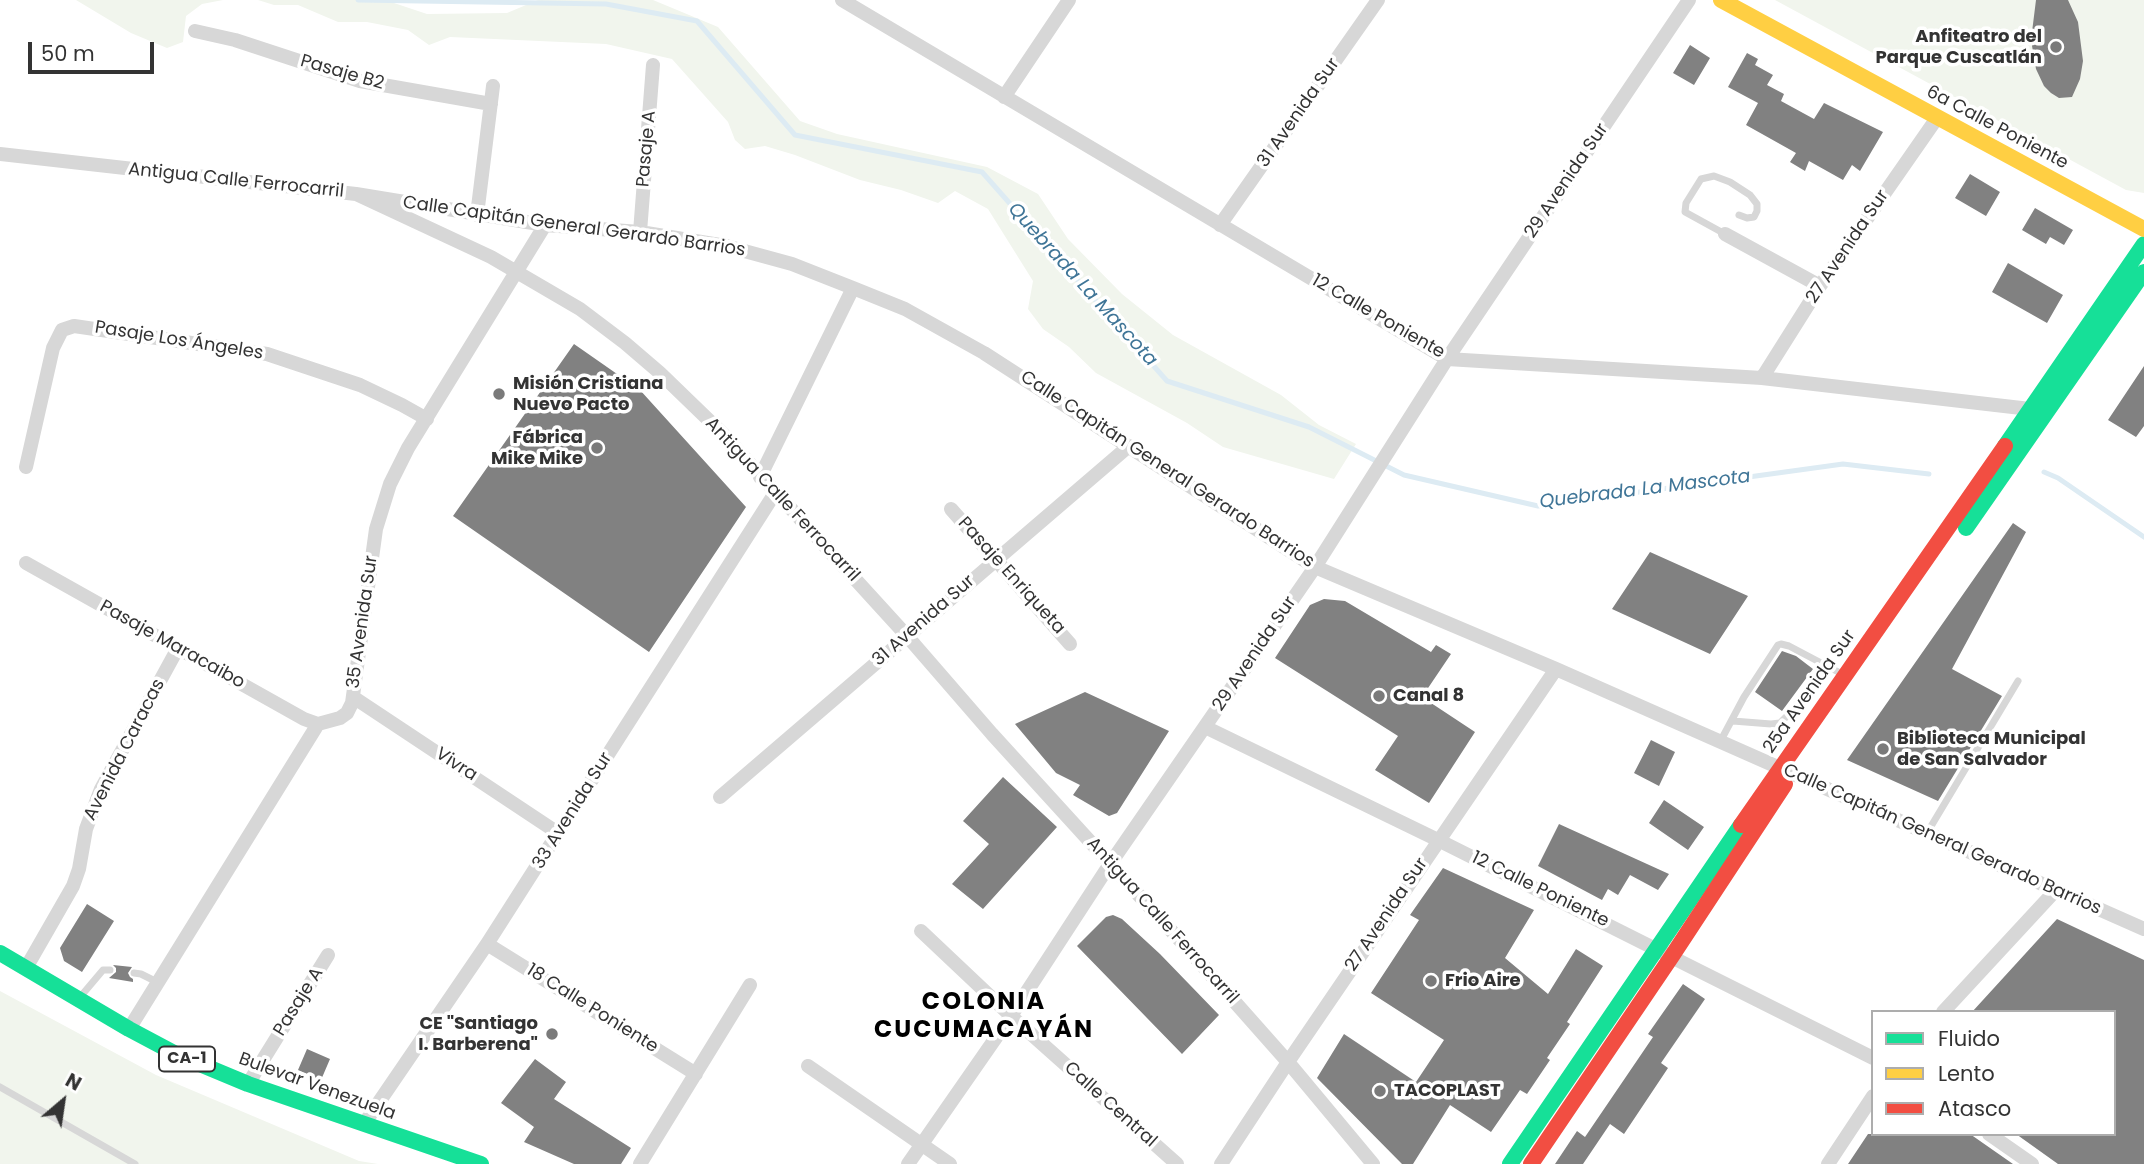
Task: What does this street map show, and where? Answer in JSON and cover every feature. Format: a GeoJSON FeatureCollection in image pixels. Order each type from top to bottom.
{"type":"FeatureCollection","features":[{"type":"Feature","properties":{"kind":"main road","name":"6a Calle Poniente"},"geometry":{"type":"LineString","coordinates":[[1721,0],[2144,229]]}},
{"type":"Feature","properties":{"kind":"main road","name":"25a Avenida Sur"},"geometry":{"type":"LineString","coordinates":[[1531,1164],[1845,676],[2144,244]]}},
{"type":"Feature","properties":{"kind":"main road","name":"25a Avenida Sur"},"geometry":{"type":"LineString","coordinates":[[1786,770],[2049,411],[2144,272]]}},
{"type":"Feature","properties":{"kind":"main road","name":"25a Avenida Sur"},"geometry":{"type":"LineString","coordinates":[[1510,1164],[1665,952]]}},
{"type":"Feature","properties":{"kind":"main road","name":"Bulevar Venezuela"},"geometry":{"type":"LineString","coordinates":[[0,953],[176,1054],[248,1084],[481,1164]]}},
{"type":"Feature","properties":{"kind":"street","name":"12 Calle Poniente"},"geometry":{"type":"LineString","coordinates":[[842,0],[1447,359],[1762,378],[2030,409]]}},
{"type":"Feature","properties":{"kind":"street"},"geometry":{"type":"LineString","coordinates":[[1004,97],[1069,0]]}},
{"type":"Feature","properties":{"kind":"street","name":"31 Avenida Sur"},"geometry":{"type":"LineString","coordinates":[[1220,225],[1378,0]]}},
{"type":"Feature","properties":{"kind":"street","name":"29 Avenida Sur"},"geometry":{"type":"LineString","coordinates":[[908,1164],[1315,567],[1447,359],[1689,0]]}},
{"type":"Feature","properties":{"kind":"street","name":"Pasaje B2"},"geometry":{"type":"LineString","coordinates":[[195,31],[235,40],[360,81],[491,104]]}},
{"type":"Feature","properties":{"kind":"street","name":"Pasaje A"},"geometry":{"type":"LineString","coordinates":[[640,232],[653,65]]}},
{"type":"Feature","properties":{"kind":"street"},"geometry":{"type":"LineString","coordinates":[[477,215],[494,86]]}},
{"type":"Feature","properties":{"kind":"street","name":"27 Avenida Sur"},"geometry":{"type":"LineString","coordinates":[[1762,378],[1820,286],[1937,118]]}},
{"type":"Feature","properties":{"kind":"street","name":"Antigua Calle Ferrocarril"},"geometry":{"type":"LineString","coordinates":[[0,154],[356,194],[518,271],[580,309],[651,365],[721,432],[1288,1062],[1373,1164]]}},
{"type":"Feature","properties":{"kind":"street","name":"Calle Capitán General Gerardo Barrios"},"geometry":{"type":"LineString","coordinates":[[356,194],[545,225],[640,232],[747,251],[792,264],[905,309],[984,353],[1315,567],[1556,669],[2144,929]]}},
{"type":"Feature","properties":{"kind":"street","name":"35 Avenida Sur"},"geometry":{"type":"LineString","coordinates":[[318,724],[329,722],[349,711],[379,516],[395,474],[545,225]]}},
{"type":"Feature","properties":{"kind":"street"},"geometry":{"type":"LineString","coordinates":[[1726,234],[1820,286]]}},
{"type":"Feature","properties":{"kind":"street"},"geometry":{"type":"LineString","coordinates":[[760,477],[853,288]]}},
{"type":"Feature","properties":{"kind":"street","name":"Pasaje Los Ángeles"},"geometry":{"type":"LineString","coordinates":[[26,467],[53,348],[62,330],[74,326],[267,354],[360,386],[427,419]]}},
{"type":"Feature","properties":{"kind":"street","name":"31 Avenida Sur"},"geometry":{"type":"LineString","coordinates":[[720,797],[1129,446]]}},
{"type":"Feature","properties":{"kind":"street","name":"33 Avenida Sur"},"geometry":{"type":"LineString","coordinates":[[364,1124],[487,944],[775,493]]}},
{"type":"Feature","properties":{"kind":"street","name":"Pasaje Enriqueta"},"geometry":{"type":"LineString","coordinates":[[951,509],[1070,644]]}},
{"type":"Feature","properties":{"kind":"street","name":"Pasaje Maracaibo"},"geometry":{"type":"LineString","coordinates":[[26,563],[304,719],[318,724]]}},
{"type":"Feature","properties":{"kind":"street","name":"Avenida Caracas"},"geometry":{"type":"LineString","coordinates":[[26,968],[73,886],[94,803],[178,648]]}},
{"type":"Feature","properties":{"kind":"street","name":"27 Avenida Sur"},"geometry":{"type":"LineString","coordinates":[[1221,1164],[1556,669]]}},
{"type":"Feature","properties":{"kind":"street","name":"Vivra"},"geometry":{"type":"LineString","coordinates":[[353,697],[558,833]]}},
{"type":"Feature","properties":{"kind":"street"},"geometry":{"type":"LineString","coordinates":[[129,1029],[318,724]]}},
{"type":"Feature","properties":{"kind":"street","name":"12 Calle Poniente"},"geometry":{"type":"LineString","coordinates":[[1205,727],[1665,952],[1871,1057]]}},
{"type":"Feature","properties":{"kind":"street"},"geometry":{"type":"LineString","coordinates":[[1946,1010],[2055,891]]}},
{"type":"Feature","properties":{"kind":"street","name":"Calle Central"},"geometry":{"type":"LineString","coordinates":[[921,931],[1010,1016],[1177,1164]]}},
{"type":"Feature","properties":{"kind":"street","name":"18 Calle Poniente"},"geometry":{"type":"LineString","coordinates":[[487,944],[696,1074]]}},
{"type":"Feature","properties":{"kind":"street","name":"Pasaje A"},"geometry":{"type":"LineString","coordinates":[[248,1084],[328,955]]}},
{"type":"Feature","properties":{"kind":"street"},"geometry":{"type":"LineString","coordinates":[[640,1164],[750,985]]}},
{"type":"Feature","properties":{"kind":"street"},"geometry":{"type":"LineString","coordinates":[[808,1066],[950,1164]]}},
{"type":"Feature","properties":{"kind":"street"},"geometry":{"type":"LineString","coordinates":[[1828,1164],[1871,1099]]}},
{"type":"Feature","properties":{"kind":"street"},"geometry":{"type":"LineString","coordinates":[[1992,1136],[2032,1164]]}},
{"type":"Feature","properties":{"kind":"lane"},"geometry":{"type":"LineString","coordinates":[[1726,234],[1685,212],[1686,203],[1701,179],[1714,176],[1730,182],[1750,195],[1757,204],[1754,217],[1739,215]]}},
{"type":"Feature","properties":{"kind":"lane"},"geometry":{"type":"LineString","coordinates":[[1720,742],[1744,697],[1778,645],[1789,646],[1845,676]]}},
{"type":"Feature","properties":{"kind":"lane"},"geometry":{"type":"LineString","coordinates":[[1733,721],[1780,723],[1825,665]]}},
{"type":"Feature","properties":{"kind":"lane"},"geometry":{"type":"LineString","coordinates":[[1927,833],[2018,681]]}},
{"type":"Feature","properties":{"kind":"lane"},"geometry":{"type":"LineString","coordinates":[[78,999],[103,970],[110,970]]}},
{"type":"Feature","properties":{"kind":"lane"},"geometry":{"type":"LineString","coordinates":[[134,973],[157,982]]}},
{"type":"Feature","properties":{"kind":"lane"},"geometry":{"type":"LineString","coordinates":[[0,1087],[135,1164]]}},
{"type":"Feature","properties":{"kind":"shaded area"},"geometry":{"type":"Polygon","coordinates":[[[76,0],[223,0],[202,4],[186,16],[183,42],[167,48],[131,33],[76,0]]]}},
{"type":"Feature","properties":{"kind":"shaded area"},"geometry":{"type":"Polygon","coordinates":[[[258,0],[385,0],[427,14],[507,13],[538,0],[653,0],[718,27],[800,121],[837,134],[987,167],[1038,194],[1068,239],[1122,294],[1173,335],[1281,395],[1319,425],[1356,444],[1334,479],[1223,447],[1187,423],[1096,373],[1069,347],[1043,329],[1028,309],[1033,281],[988,209],[955,191],[938,203],[860,180],[765,146],[745,149],[735,140],[728,122],[672,59],[606,44],[450,37],[429,45],[408,30],[367,22],[338,22],[298,5],[274,5],[258,0]]]}},
{"type":"Feature","properties":{"kind":"shaded area"},"geometry":{"type":"Polygon","coordinates":[[[1775,0],[2144,0],[2144,193],[2126,190],[1775,0]]]}},
{"type":"Feature","properties":{"kind":"shaded area"},"geometry":{"type":"Polygon","coordinates":[[[0,991],[156,1075],[359,1161],[378,1164],[0,1164],[0,991]]]}},
{"type":"Feature","properties":{"kind":"building","name":"Anfiteatro del Parque Cuscatlán"},"geometry":{"type":"Polygon","coordinates":[[[2036,0],[2068,0],[2078,22],[2083,61],[2080,79],[2072,97],[2059,98],[2051,93],[2044,86],[2036,69],[2031,40],[2036,0]]]}},
{"type":"Feature","properties":{"kind":"building"},"geometry":{"type":"Polygon","coordinates":[[[1690,45],[1710,58],[1694,85],[1673,73],[1690,45]]]}},
{"type":"Feature","properties":{"kind":"building"},"geometry":{"type":"Polygon","coordinates":[[[1747,53],[1758,59],[1755,65],[1773,75],[1767,85],[1784,94],[1781,101],[1814,119],[1824,103],[1883,132],[1860,171],[1852,165],[1843,180],[1809,161],[1805,171],[1790,162],[1796,153],[1746,125],[1758,103],[1728,87],[1747,53]]]}},
{"type":"Feature","properties":{"kind":"building"},"geometry":{"type":"Polygon","coordinates":[[[1970,174],[2000,192],[1986,216],[1955,198],[1970,174]]]}},
{"type":"Feature","properties":{"kind":"building"},"geometry":{"type":"Polygon","coordinates":[[[2035,208],[2073,230],[2064,245],[2050,237],[2046,244],[2022,230],[2035,208]]]}},
{"type":"Feature","properties":{"kind":"building"},"geometry":{"type":"Polygon","coordinates":[[[2008,263],[2063,295],[2047,323],[1992,292],[2008,263]]]}},
{"type":"Feature","properties":{"kind":"building","name":"Fábrica Mike Mike"},"geometry":{"type":"Polygon","coordinates":[[[574,344],[640,390],[746,507],[649,652],[453,516],[574,344]]]}},
{"type":"Feature","properties":{"kind":"building"},"geometry":{"type":"Polygon","coordinates":[[[2144,366],[2144,426],[2136,437],[2108,420],[2144,366]]]}},
{"type":"Feature","properties":{"kind":"building"},"geometry":{"type":"Polygon","coordinates":[[[2013,523],[2026,532],[1952,669],[2002,696],[1938,801],[1847,760],[2013,523]]]}},
{"type":"Feature","properties":{"kind":"building"},"geometry":{"type":"Polygon","coordinates":[[[1650,552],[1748,596],[1710,654],[1612,609],[1650,552]]]}},
{"type":"Feature","properties":{"kind":"building","name":"Canal 8"},"geometry":{"type":"Polygon","coordinates":[[[1324,599],[1345,601],[1431,652],[1436,645],[1451,654],[1422,697],[1475,732],[1429,803],[1375,770],[1398,736],[1275,658],[1310,605],[1324,599]]]}},
{"type":"Feature","properties":{"kind":"building"},"geometry":{"type":"Polygon","coordinates":[[[1782,651],[1796,656],[1813,669],[1782,711],[1755,692],[1782,651]]]}},
{"type":"Feature","properties":{"kind":"building"},"geometry":{"type":"Polygon","coordinates":[[[1085,692],[1169,731],[1117,813],[1109,816],[1073,795],[1080,785],[1056,773],[1015,724],[1085,692]]]}},
{"type":"Feature","properties":{"kind":"building"},"geometry":{"type":"Polygon","coordinates":[[[1651,740],[1675,752],[1659,786],[1634,773],[1651,740]]]}},
{"type":"Feature","properties":{"kind":"building"},"geometry":{"type":"Polygon","coordinates":[[[1003,777],[1057,827],[983,909],[952,884],[989,844],[963,821],[1003,777]]]}},
{"type":"Feature","properties":{"kind":"building"},"geometry":{"type":"Polygon","coordinates":[[[1664,800],[1704,827],[1688,850],[1649,823],[1664,800]]]}},
{"type":"Feature","properties":{"kind":"building"},"geometry":{"type":"Polygon","coordinates":[[[1559,824],[1669,874],[1658,890],[1630,875],[1618,895],[1608,889],[1602,900],[1538,866],[1559,824]]]}},
{"type":"Feature","properties":{"kind":"building"},"geometry":{"type":"Polygon","coordinates":[[[1443,868],[1534,910],[1505,958],[1548,994],[1576,949],[1603,966],[1567,1022],[1570,1024],[1547,1058],[1550,1060],[1527,1094],[1520,1090],[1491,1132],[1450,1105],[1413,1164],[1402,1164],[1317,1078],[1344,1034],[1416,1082],[1444,1040],[1371,993],[1419,920],[1410,915],[1443,868]]]}},
{"type":"Feature","properties":{"kind":"building"},"geometry":{"type":"Polygon","coordinates":[[[87,904],[114,921],[82,972],[64,961],[60,948],[87,904]]]}},
{"type":"Feature","properties":{"kind":"building"},"geometry":{"type":"Polygon","coordinates":[[[1113,915],[1122,919],[1160,954],[1219,1015],[1182,1054],[1077,946],[1106,917],[1113,915]]]}},
{"type":"Feature","properties":{"kind":"building"},"geometry":{"type":"Polygon","coordinates":[[[2057,919],[2144,960],[2144,1164],[2058,1164],[2019,1136],[2116,1136],[2116,1010],[1974,1010],[2057,919]]]}},
{"type":"Feature","properties":{"kind":"building"},"geometry":{"type":"Polygon","coordinates":[[[113,965],[132,967],[128,973],[133,982],[109,978],[116,972],[113,965]]]}},
{"type":"Feature","properties":{"kind":"building"},"geometry":{"type":"Polygon","coordinates":[[[1683,984],[1705,999],[1661,1063],[1668,1068],[1624,1134],[1610,1124],[1583,1164],[1555,1164],[1577,1131],[1585,1137],[1653,1037],[1648,1034],[1683,984]]]}},
{"type":"Feature","properties":{"kind":"building"},"geometry":{"type":"Polygon","coordinates":[[[307,1049],[330,1059],[321,1080],[298,1070],[307,1049]]]}},
{"type":"Feature","properties":{"kind":"building"},"geometry":{"type":"Polygon","coordinates":[[[535,1059],[566,1082],[554,1099],[631,1148],[621,1164],[574,1164],[524,1142],[534,1127],[501,1103],[535,1059]]]}},
{"type":"Feature","properties":{"kind":"building"},"geometry":{"type":"Polygon","coordinates":[[[1868,1134],[1871,1134],[1973,1136],[2013,1164],[1848,1164],[1868,1134]]]}},
{"type":"Feature","properties":{"kind":"waterway","name":"Quebrada La Mascota"},"geometry":{"type":"LineString","coordinates":[[358,0],[606,4],[697,21],[795,135],[982,172],[1167,381],[1309,427],[1404,475],[1538,506],[1843,464],[1929,474]]}},
{"type":"Feature","properties":{"kind":"waterway","name":"Quebrada La Mascota"},"geometry":{"type":"LineString","coordinates":[[2044,472],[2058,478],[2144,537]]}},
{"type":"Feature","properties":{"kind":"traffic: fast"},"geometry":{"type":"LineString","coordinates":[[2005,446],[2144,244]]}},
{"type":"Feature","properties":{"kind":"traffic: fast"},"geometry":{"type":"LineString","coordinates":[[1966,528],[2144,272]]}},
{"type":"Feature","properties":{"kind":"traffic: fast"},"geometry":{"type":"LineString","coordinates":[[1510,1164],[1741,825]]}},
{"type":"Feature","properties":{"kind":"traffic: fast"},"geometry":{"type":"LineString","coordinates":[[0,953],[176,1054],[248,1084],[481,1164]]}},
{"type":"Feature","properties":{"kind":"traffic: slow"},"geometry":{"type":"LineString","coordinates":[[1721,0],[2144,229]]}},
{"type":"Feature","properties":{"kind":"traffic: jam"},"geometry":{"type":"LineString","coordinates":[[1741,825],[2005,446]]}},
{"type":"Feature","properties":{"kind":"traffic: jam"},"geometry":{"type":"LineString","coordinates":[[1531,1164],[1785,784]]}},
{"type":"Feature","properties":{"kind":"place","name":"Anfiteatro del Parque Cuscatlán"},"geometry":{"type":"Point","coordinates":[2056,47]}},
{"type":"Feature","properties":{"kind":"place","name":"Misión Cristiana Nuevo Pacto"},"geometry":{"type":"Point","coordinates":[499,394]}},
{"type":"Feature","properties":{"kind":"place","name":"Fábrica Mike Mike"},"geometry":{"type":"Point","coordinates":[597,448]}},
{"type":"Feature","properties":{"kind":"place","name":"Canal 8"},"geometry":{"type":"Point","coordinates":[1379,696]}},
{"type":"Feature","properties":{"kind":"place","name":"Biblioteca Municipal de San Salvador"},"geometry":{"type":"Point","coordinates":[1883,749]}},
{"type":"Feature","properties":{"kind":"place","name":"Frio Aire"},"geometry":{"type":"Point","coordinates":[1431,981]}},
{"type":"Feature","properties":{"kind":"place","name":"CE \"Santiago I. Barberena\""},"geometry":{"type":"Point","coordinates":[552,1034]}},
{"type":"Feature","properties":{"kind":"place","name":"TACOPLAST"},"geometry":{"type":"Point","coordinates":[1380,1091]}},
{"type":"Feature","properties":{"kind":"district","name":"COLONIA CUCUMACAYÁN"},"geometry":{"type":"Point","coordinates":[984,1017]}}]}
